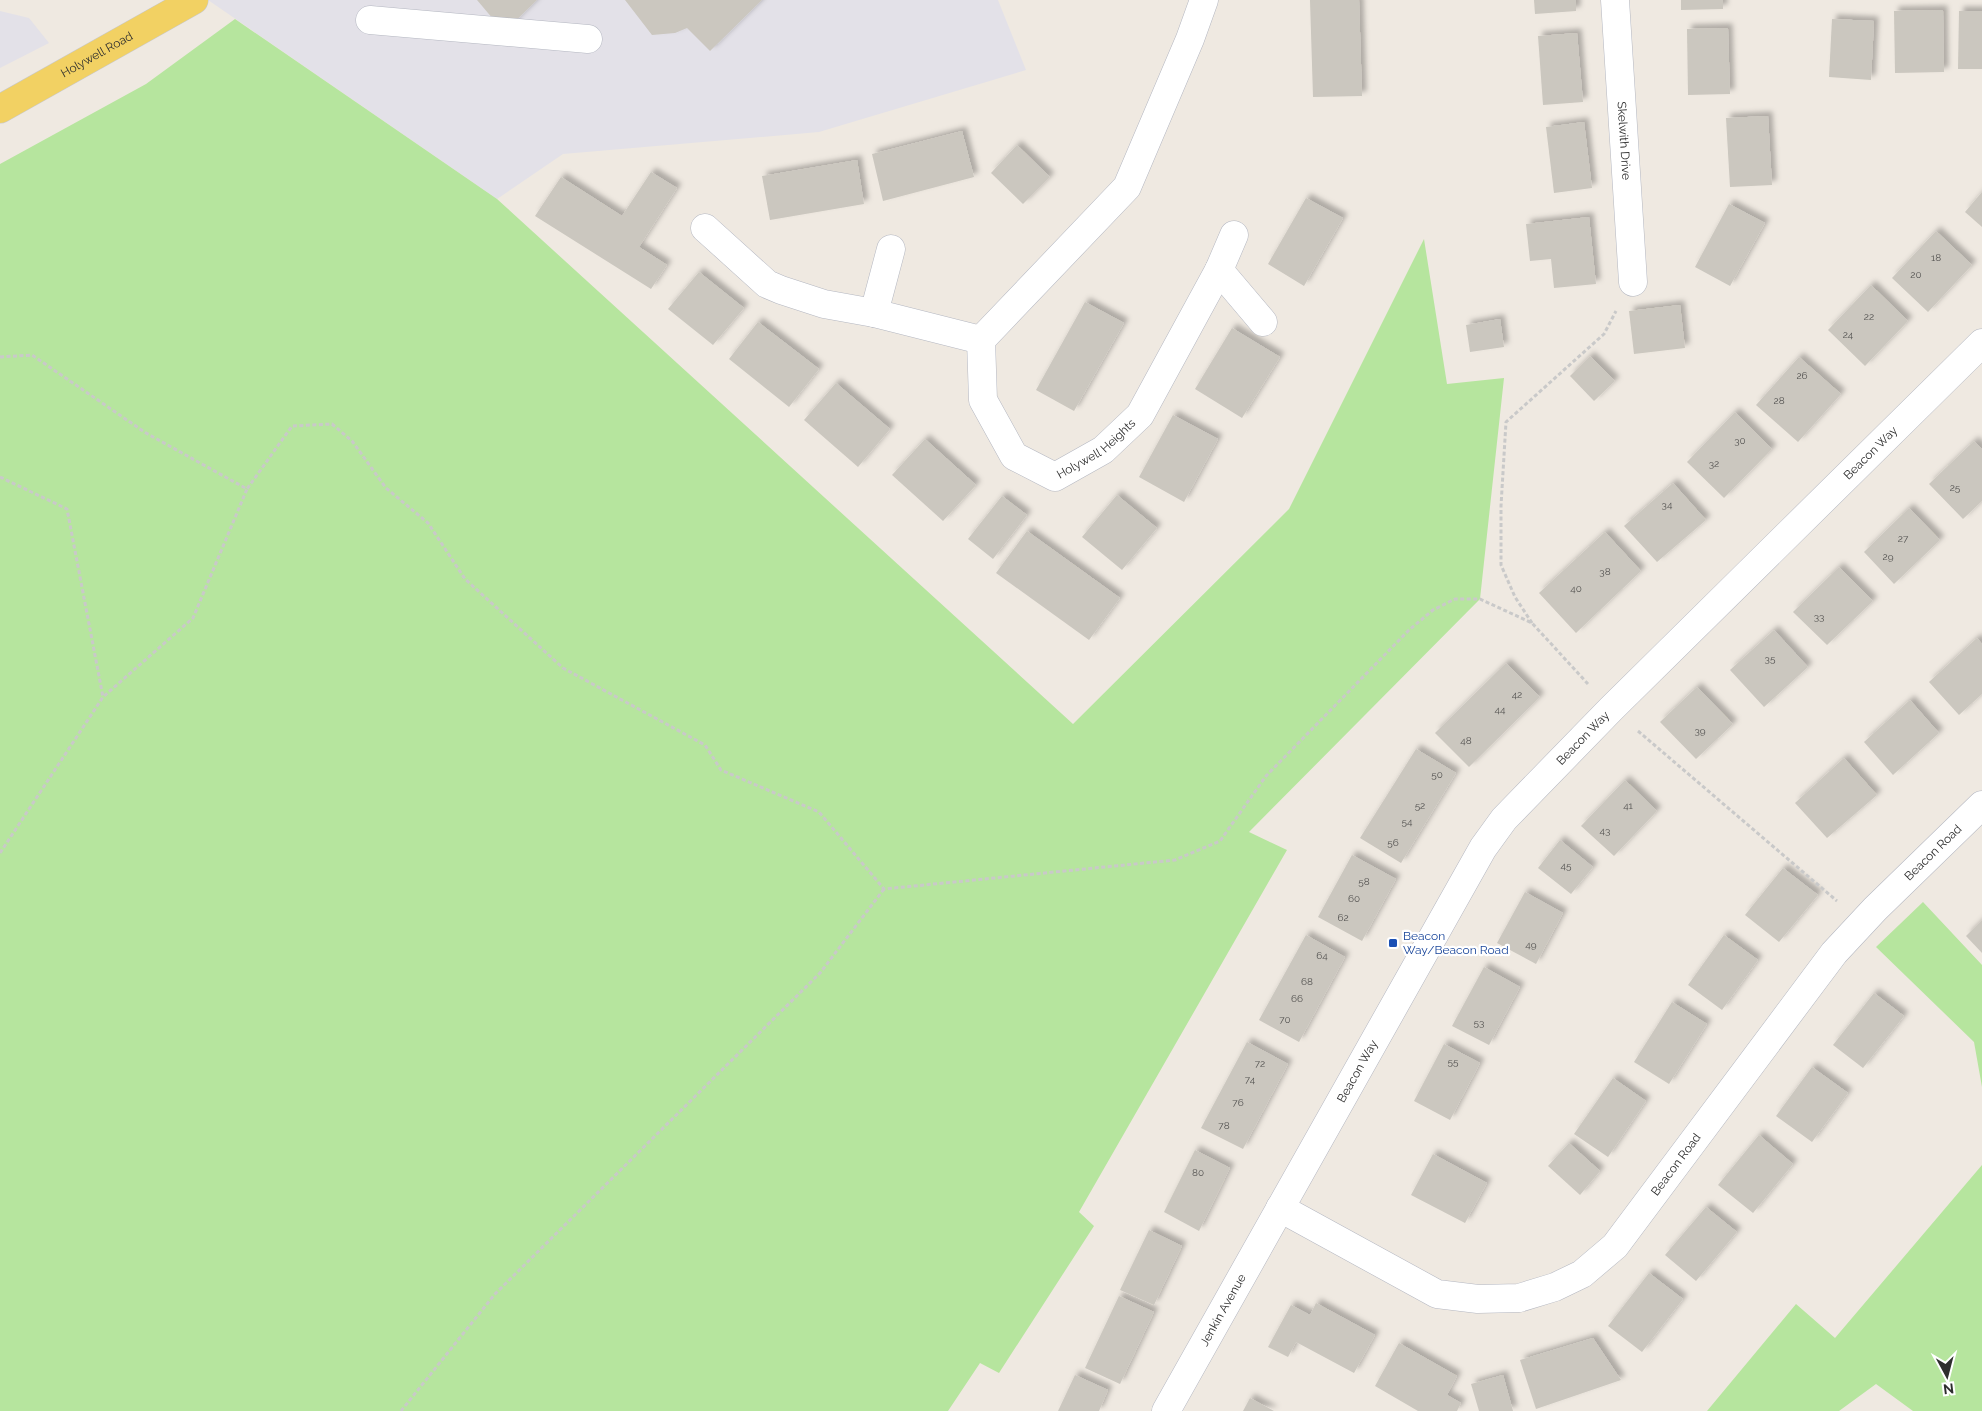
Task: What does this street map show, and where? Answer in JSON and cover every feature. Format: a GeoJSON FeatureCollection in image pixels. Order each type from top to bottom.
{"type":"FeatureCollection","features":[{"type":"Feature","properties":{"kind":"main road","name":"Holywell Road"},"geometry":{"type":"LineString","coordinates":[[0,109],[182,2]]}},
{"type":"Feature","properties":{"kind":"street"},"geometry":{"type":"LineString","coordinates":[[392,0],[370,20],[588,39]]}},
{"type":"Feature","properties":{"kind":"street"},"geometry":{"type":"LineString","coordinates":[[705,228],[767,284],[824,304],[981,340],[1127,187],[1190,39],[1204,0]]}},
{"type":"Feature","properties":{"kind":"street","name":"Skelwith Drive"},"geometry":{"type":"LineString","coordinates":[[1615,0],[1633,282]]}},
{"type":"Feature","properties":{"kind":"street","name":"Holywell Heights"},"geometry":{"type":"LineString","coordinates":[[981,340],[983,400],[1014,456],[1055,477],[1103,450],[1140,416],[1218,270],[1234,235]]}},
{"type":"Feature","properties":{"kind":"street"},"geometry":{"type":"LineString","coordinates":[[874,314],[890,249]]}},
{"type":"Feature","properties":{"kind":"street"},"geometry":{"type":"LineString","coordinates":[[1218,270],[1263,322]]}},
{"type":"Feature","properties":{"kind":"street","name":"Beacon Way"},"geometry":{"type":"LineString","coordinates":[[1280,1208],[1483,848],[1504,819],[1611,708],[1982,343]]}},
{"type":"Feature","properties":{"kind":"street","name":"Beacon Road"},"geometry":{"type":"LineString","coordinates":[[1280,1208],[1436,1294],[1478,1300],[1519,1298],[1555,1288],[1582,1274],[1614,1246],[1834,953],[1862,922],[1982,805]]}},
{"type":"Feature","properties":{"kind":"street","name":"Jenkin Avenue"},"geometry":{"type":"LineString","coordinates":[[1166,1411],[1280,1208]]}},
{"type":"Feature","properties":{"kind":"path"},"geometry":{"type":"LineString","coordinates":[[1633,282],[1604,334],[1506,422],[1501,506],[1501,565],[1515,597],[1532,623],[1611,708],[1862,922]]}},
{"type":"Feature","properties":{"kind":"path"},"geometry":{"type":"LineString","coordinates":[[0,357],[32,355],[146,433],[247,488]]}},
{"type":"Feature","properties":{"kind":"path"},"geometry":{"type":"LineString","coordinates":[[0,854],[103,697],[193,618],[247,488],[292,426],[332,424],[352,441],[386,488],[428,523],[465,578],[563,668],[705,745],[721,770],[819,812],[884,889]]}},
{"type":"Feature","properties":{"kind":"path"},"geometry":{"type":"LineString","coordinates":[[0,478],[67,509],[103,697]]}},
{"type":"Feature","properties":{"kind":"path"},"geometry":{"type":"LineString","coordinates":[[401,1411],[495,1294],[820,973],[884,889],[1175,860],[1220,840],[1266,776],[1410,630],[1434,610],[1455,599],[1480,599],[1532,623]]}},
{"type":"Feature","properties":{"kind":"shaded area"},"geometry":{"type":"Polygon","coordinates":[[[208,0],[998,0],[1026,70],[819,132],[563,154],[497,199],[208,0]]]}},
{"type":"Feature","properties":{"kind":"shaded area"},"geometry":{"type":"Polygon","coordinates":[[[0,11],[29,18],[49,43],[0,68],[0,11]]]}},
{"type":"Feature","properties":{"kind":"green space"},"geometry":{"type":"Polygon","coordinates":[[[235,19],[497,199],[1073,724],[1289,509],[1424,239],[1447,384],[1504,378],[1480,599],[1249,832],[1287,850],[1079,1212],[1094,1226],[999,1373],[980,1363],[948,1411],[0,1411],[0,164],[146,84],[235,19]]]}},
{"type":"Feature","properties":{"kind":"green space"},"geometry":{"type":"Polygon","coordinates":[[[1923,902],[1982,965],[1982,1087],[1974,1042],[1876,947],[1923,902]]]}},
{"type":"Feature","properties":{"kind":"green space"},"geometry":{"type":"Polygon","coordinates":[[[1982,1165],[1982,1411],[1913,1411],[1876,1384],[1839,1411],[1707,1411],[1796,1304],[1835,1338],[1982,1165]]]}},
{"type":"Feature","properties":{"kind":"building"},"geometry":{"type":"Polygon","coordinates":[[[477,0],[537,0],[504,32],[477,0]]]}},
{"type":"Feature","properties":{"kind":"building"},"geometry":{"type":"Polygon","coordinates":[[[625,0],[762,0],[710,51],[687,28],[675,33],[652,35],[625,0]]]}},
{"type":"Feature","properties":{"kind":"building"},"geometry":{"type":"Polygon","coordinates":[[[1310,0],[1359,0],[1362,96],[1313,97],[1310,0]]]}},
{"type":"Feature","properties":{"kind":"building"},"geometry":{"type":"Polygon","coordinates":[[[1534,0],[1576,0],[1576,11],[1535,14],[1534,0]]]}},
{"type":"Feature","properties":{"kind":"building"},"geometry":{"type":"Polygon","coordinates":[[[1681,0],[1723,0],[1723,9],[1681,10],[1681,0]]]}},
{"type":"Feature","properties":{"kind":"building"},"geometry":{"type":"Polygon","coordinates":[[[1943,10],[1944,72],[1895,73],[1894,11],[1943,10]]]}},
{"type":"Feature","properties":{"kind":"building"},"geometry":{"type":"Polygon","coordinates":[[[1959,11],[1982,11],[1982,69],[1958,69],[1959,11]]]}},
{"type":"Feature","properties":{"kind":"building"},"geometry":{"type":"Polygon","coordinates":[[[1832,19],[1874,21],[1871,80],[1829,77],[1832,19]]]}},
{"type":"Feature","properties":{"kind":"building"},"geometry":{"type":"Polygon","coordinates":[[[1728,28],[1730,94],[1688,95],[1687,29],[1728,28]]]}},
{"type":"Feature","properties":{"kind":"building"},"geometry":{"type":"Polygon","coordinates":[[[1577,33],[1583,102],[1543,105],[1538,36],[1577,33]]]}},
{"type":"Feature","properties":{"kind":"building"},"geometry":{"type":"Polygon","coordinates":[[[1768,116],[1772,185],[1730,187],[1726,118],[1768,116]]]}},
{"type":"Feature","properties":{"kind":"building"},"geometry":{"type":"Polygon","coordinates":[[[1584,122],[1592,188],[1554,193],[1546,127],[1584,122]]]}},
{"type":"Feature","properties":{"kind":"building"},"geometry":{"type":"Polygon","coordinates":[[[962,131],[974,177],[883,201],[872,154],[962,131]]]}},
{"type":"Feature","properties":{"kind":"building"},"geometry":{"type":"Polygon","coordinates":[[[1017,145],[1050,177],[1023,204],[991,173],[1017,145]]]}},
{"type":"Feature","properties":{"kind":"building"},"geometry":{"type":"Polygon","coordinates":[[[857,160],[864,204],[770,220],[762,176],[857,160]]]}},
{"type":"Feature","properties":{"kind":"building"},"geometry":{"type":"Polygon","coordinates":[[[651,172],[677,188],[639,247],[667,265],[651,289],[535,216],[561,177],[622,216],[651,172]]]}},
{"type":"Feature","properties":{"kind":"building"},"geometry":{"type":"Polygon","coordinates":[[[1982,192],[1982,227],[1965,212],[1982,192]]]}},
{"type":"Feature","properties":{"kind":"building"},"geometry":{"type":"Polygon","coordinates":[[[1306,198],[1343,218],[1304,286],[1268,264],[1306,198]]]}},
{"type":"Feature","properties":{"kind":"building"},"geometry":{"type":"Polygon","coordinates":[[[1729,204],[1765,223],[1730,286],[1695,267],[1729,204]]]}},
{"type":"Feature","properties":{"kind":"building"},"geometry":{"type":"Polygon","coordinates":[[[1589,217],[1596,284],[1554,288],[1551,259],[1530,261],[1526,224],[1589,217]]]}},
{"type":"Feature","properties":{"kind":"building"},"geometry":{"type":"Polygon","coordinates":[[[1936,231],[1972,265],[1928,312],[1892,278],[1936,231]]]}},
{"type":"Feature","properties":{"kind":"building"},"geometry":{"type":"Polygon","coordinates":[[[699,272],[744,308],[713,345],[668,309],[699,272]]]}},
{"type":"Feature","properties":{"kind":"building"},"geometry":{"type":"Polygon","coordinates":[[[1871,285],[1908,321],[1865,366],[1828,330],[1871,285]]]}},
{"type":"Feature","properties":{"kind":"building"},"geometry":{"type":"Polygon","coordinates":[[[1085,302],[1124,323],[1074,411],[1036,390],[1085,302]]]}},
{"type":"Feature","properties":{"kind":"building"},"geometry":{"type":"Polygon","coordinates":[[[1680,305],[1685,348],[1634,354],[1629,311],[1680,305]]]}},
{"type":"Feature","properties":{"kind":"building"},"geometry":{"type":"Polygon","coordinates":[[[1500,319],[1504,347],[1470,352],[1466,325],[1500,319]]]}},
{"type":"Feature","properties":{"kind":"building"},"geometry":{"type":"Polygon","coordinates":[[[758,322],[819,369],[789,407],[729,359],[758,322]]]}},
{"type":"Feature","properties":{"kind":"building"},"geometry":{"type":"Polygon","coordinates":[[[1232,328],[1280,357],[1242,418],[1195,389],[1232,328]]]}},
{"type":"Feature","properties":{"kind":"building"},"geometry":{"type":"Polygon","coordinates":[[[1590,356],[1615,381],[1594,401],[1570,376],[1590,356]]]}},
{"type":"Feature","properties":{"kind":"building"},"geometry":{"type":"Polygon","coordinates":[[[1799,357],[1841,394],[1798,442],[1756,405],[1799,357]]]}},
{"type":"Feature","properties":{"kind":"building"},"geometry":{"type":"Polygon","coordinates":[[[836,383],[890,429],[858,467],[804,420],[836,383]]]}},
{"type":"Feature","properties":{"kind":"building"},"geometry":{"type":"Polygon","coordinates":[[[1735,412],[1772,449],[1724,498],[1687,462],[1735,412]]]}},
{"type":"Feature","properties":{"kind":"building"},"geometry":{"type":"Polygon","coordinates":[[[1173,415],[1218,439],[1184,502],[1139,477],[1173,415]]]}},
{"type":"Feature","properties":{"kind":"building"},"geometry":{"type":"Polygon","coordinates":[[[925,439],[976,485],[943,521],[892,475],[925,439]]]}},
{"type":"Feature","properties":{"kind":"building"},"geometry":{"type":"Polygon","coordinates":[[[1974,441],[1982,449],[1982,501],[1963,519],[1929,484],[1974,441]]]}},
{"type":"Feature","properties":{"kind":"building"},"geometry":{"type":"Polygon","coordinates":[[[1673,483],[1706,520],[1657,562],[1624,526],[1673,483]]]}},
{"type":"Feature","properties":{"kind":"building"},"geometry":{"type":"Polygon","coordinates":[[[1117,495],[1157,528],[1122,570],[1082,537],[1117,495]]]}},
{"type":"Feature","properties":{"kind":"building"},"geometry":{"type":"Polygon","coordinates":[[[1002,496],[1027,515],[993,559],[968,539],[1002,496]]]}},
{"type":"Feature","properties":{"kind":"building"},"geometry":{"type":"Polygon","coordinates":[[[1909,508],[1940,540],[1894,584],[1864,552],[1909,508]]]}},
{"type":"Feature","properties":{"kind":"building"},"geometry":{"type":"Polygon","coordinates":[[[1027,531],[1120,598],[1089,640],[996,573],[1027,531]]]}},
{"type":"Feature","properties":{"kind":"building"},"geometry":{"type":"Polygon","coordinates":[[[1605,532],[1641,571],[1576,633],[1539,593],[1605,532]]]}},
{"type":"Feature","properties":{"kind":"building"},"geometry":{"type":"Polygon","coordinates":[[[1839,567],[1873,601],[1827,645],[1793,612],[1839,567]]]}},
{"type":"Feature","properties":{"kind":"building"},"geometry":{"type":"Polygon","coordinates":[[[1774,630],[1808,667],[1764,707],[1730,670],[1774,630]]]}},
{"type":"Feature","properties":{"kind":"building"},"geometry":{"type":"Polygon","coordinates":[[[1977,638],[1982,644],[1982,694],[1959,715],[1929,682],[1977,638]]]}},
{"type":"Feature","properties":{"kind":"building"},"geometry":{"type":"Polygon","coordinates":[[[1506,663],[1540,697],[1469,767],[1435,733],[1506,663]]]}},
{"type":"Feature","properties":{"kind":"building"},"geometry":{"type":"Polygon","coordinates":[[[1697,687],[1733,724],[1696,759],[1660,722],[1697,687]]]}},
{"type":"Feature","properties":{"kind":"building"},"geometry":{"type":"Polygon","coordinates":[[[1910,700],[1939,733],[1893,775],[1864,742],[1910,700]]]}},
{"type":"Feature","properties":{"kind":"building"},"geometry":{"type":"Polygon","coordinates":[[[1416,749],[1456,773],[1401,863],[1360,838],[1416,749]]]}},
{"type":"Feature","properties":{"kind":"building"},"geometry":{"type":"Polygon","coordinates":[[[1844,758],[1877,795],[1827,838],[1795,803],[1844,758]]]}},
{"type":"Feature","properties":{"kind":"building"},"geometry":{"type":"Polygon","coordinates":[[[1625,780],[1657,811],[1614,856],[1581,826],[1625,780]]]}},
{"type":"Feature","properties":{"kind":"building"},"geometry":{"type":"Polygon","coordinates":[[[1560,840],[1593,867],[1571,894],[1538,868],[1560,840]]]}},
{"type":"Feature","properties":{"kind":"building"},"geometry":{"type":"Polygon","coordinates":[[[1352,855],[1396,879],[1362,941],[1318,917],[1352,855]]]}},
{"type":"Feature","properties":{"kind":"building"},"geometry":{"type":"Polygon","coordinates":[[[1783,868],[1818,895],[1779,942],[1745,915],[1783,868]]]}},
{"type":"Feature","properties":{"kind":"building"},"geometry":{"type":"Polygon","coordinates":[[[1525,892],[1563,913],[1536,964],[1497,943],[1525,892]]]}},
{"type":"Feature","properties":{"kind":"building"},"geometry":{"type":"Polygon","coordinates":[[[1982,920],[1982,953],[1966,936],[1982,920]]]}},
{"type":"Feature","properties":{"kind":"building"},"geometry":{"type":"Polygon","coordinates":[[[1306,935],[1345,957],[1299,1042],[1259,1020],[1306,935]]]}},
{"type":"Feature","properties":{"kind":"building"},"geometry":{"type":"Polygon","coordinates":[[[1724,935],[1758,960],[1722,1010],[1688,985],[1724,935]]]}},
{"type":"Feature","properties":{"kind":"building"},"geometry":{"type":"Polygon","coordinates":[[[1484,967],[1520,987],[1489,1045],[1452,1026],[1484,967]]]}},
{"type":"Feature","properties":{"kind":"building"},"geometry":{"type":"Polygon","coordinates":[[[1874,993],[1904,1016],[1863,1068],[1833,1045],[1874,993]]]}},
{"type":"Feature","properties":{"kind":"building"},"geometry":{"type":"Polygon","coordinates":[[[1672,1002],[1707,1024],[1669,1084],[1634,1062],[1672,1002]]]}},
{"type":"Feature","properties":{"kind":"building"},"geometry":{"type":"Polygon","coordinates":[[[1247,1042],[1288,1064],[1243,1149],[1201,1128],[1247,1042]]]}},
{"type":"Feature","properties":{"kind":"building"},"geometry":{"type":"Polygon","coordinates":[[[1444,1044],[1480,1063],[1450,1120],[1414,1101],[1444,1044]]]}},
{"type":"Feature","properties":{"kind":"building"},"geometry":{"type":"Polygon","coordinates":[[[1812,1067],[1848,1093],[1812,1142],[1776,1116],[1812,1067]]]}},
{"type":"Feature","properties":{"kind":"building"},"geometry":{"type":"Polygon","coordinates":[[[1613,1078],[1646,1101],[1608,1157],[1574,1134],[1613,1078]]]}},
{"type":"Feature","properties":{"kind":"building"},"geometry":{"type":"Polygon","coordinates":[[[1759,1135],[1793,1164],[1753,1213],[1718,1185],[1759,1135]]]}},
{"type":"Feature","properties":{"kind":"building"},"geometry":{"type":"Polygon","coordinates":[[[1569,1143],[1600,1171],[1580,1195],[1548,1166],[1569,1143]]]}},
{"type":"Feature","properties":{"kind":"building"},"geometry":{"type":"Polygon","coordinates":[[[1195,1150],[1230,1168],[1199,1231],[1164,1212],[1195,1150]]]}},
{"type":"Feature","properties":{"kind":"building"},"geometry":{"type":"Polygon","coordinates":[[[1433,1154],[1487,1183],[1465,1223],[1411,1195],[1433,1154]]]}},
{"type":"Feature","properties":{"kind":"building"},"geometry":{"type":"Polygon","coordinates":[[[1706,1207],[1737,1232],[1696,1281],[1665,1255],[1706,1207]]]}},
{"type":"Feature","properties":{"kind":"building"},"geometry":{"type":"Polygon","coordinates":[[[1149,1230],[1182,1246],[1154,1305],[1120,1290],[1149,1230]]]}},
{"type":"Feature","properties":{"kind":"building"},"geometry":{"type":"Polygon","coordinates":[[[1649,1273],[1683,1299],[1642,1352],[1608,1326],[1649,1273]]]}},
{"type":"Feature","properties":{"kind":"building"},"geometry":{"type":"Polygon","coordinates":[[[1119,1296],[1154,1312],[1120,1384],[1085,1368],[1119,1296]]]}},
{"type":"Feature","properties":{"kind":"building"},"geometry":{"type":"Polygon","coordinates":[[[1316,1303],[1375,1335],[1354,1373],[1296,1342],[1288,1357],[1268,1347],[1291,1305],[1310,1315],[1316,1303]]]}},
{"type":"Feature","properties":{"kind":"building"},"geometry":{"type":"Polygon","coordinates":[[[1593,1338],[1621,1380],[1536,1409],[1520,1360],[1593,1338]]]}},
{"type":"Feature","properties":{"kind":"building"},"geometry":{"type":"Polygon","coordinates":[[[1399,1343],[1457,1376],[1447,1395],[1461,1403],[1457,1411],[1418,1411],[1375,1386],[1399,1343]]]}},
{"type":"Feature","properties":{"kind":"building"},"geometry":{"type":"Polygon","coordinates":[[[1075,1375],[1108,1390],[1099,1411],[1058,1411],[1075,1375]]]}},
{"type":"Feature","properties":{"kind":"building"},"geometry":{"type":"Polygon","coordinates":[[[1503,1375],[1513,1411],[1479,1411],[1471,1384],[1503,1375]]]}},
{"type":"Feature","properties":{"kind":"building"},"geometry":{"type":"Polygon","coordinates":[[[1250,1398],[1274,1411],[1243,1411],[1250,1398]]]}},
{"type":"Feature","properties":{"kind":"place","name":"Beacon Way/Beacon Road"},"geometry":{"type":"Point","coordinates":[1393,943]}}]}
